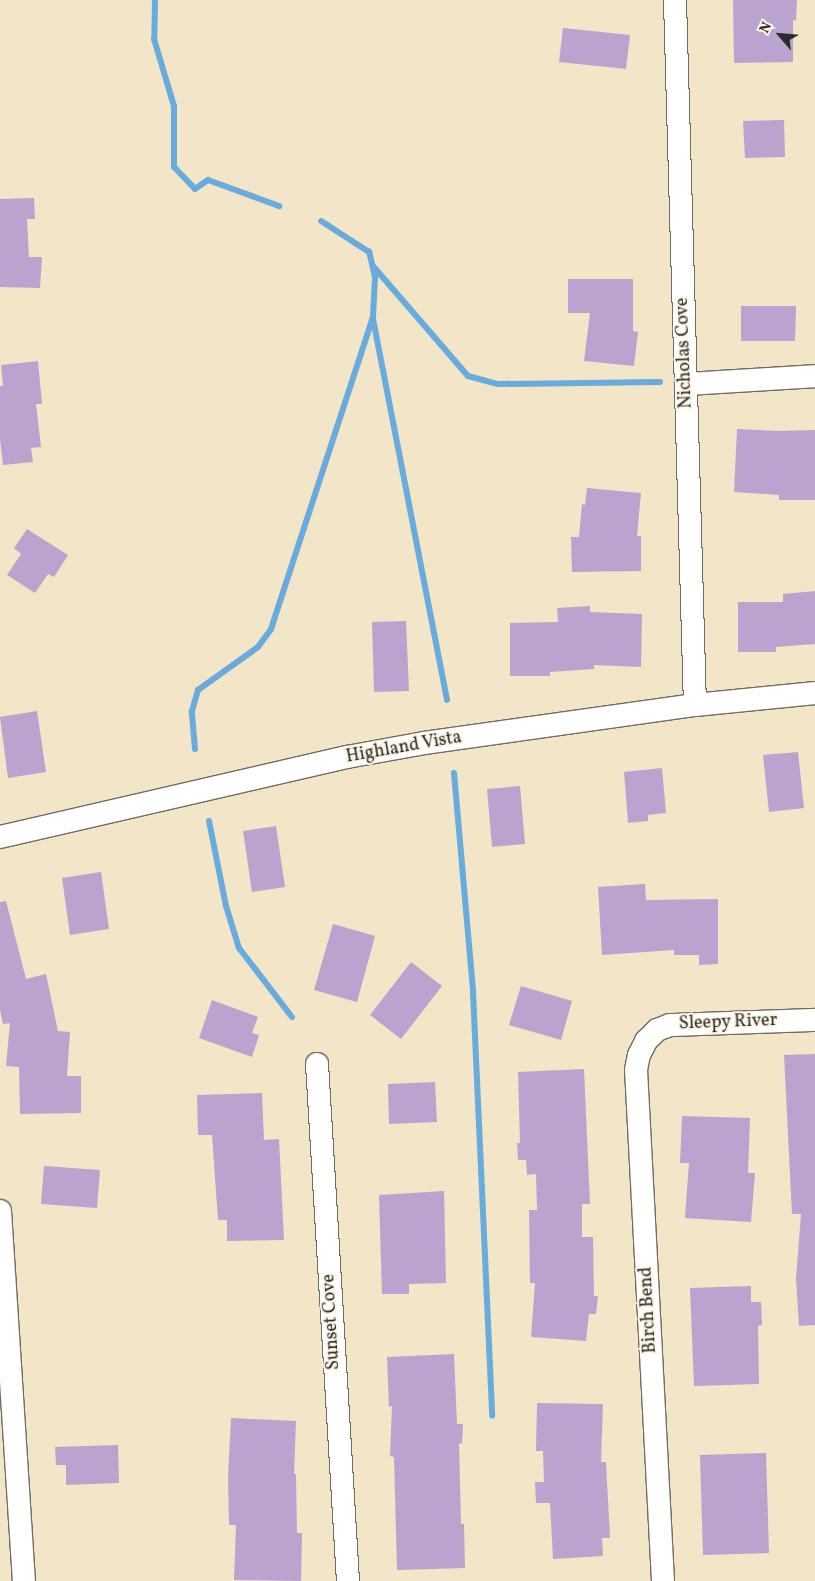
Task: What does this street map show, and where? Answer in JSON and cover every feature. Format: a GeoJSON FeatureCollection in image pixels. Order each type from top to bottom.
{"type":"FeatureCollection","features":[{"type":"Feature","properties":{"kind":"street","name":"Nicholas Cove"},"geometry":{"type":"LineString","coordinates":[[675,0],[695,705]]}},
{"type":"Feature","properties":{"kind":"street"},"geometry":{"type":"LineString","coordinates":[[686,384],[815,376]]}},
{"type":"Feature","properties":{"kind":"street","name":"Highland Vista"},"geometry":{"type":"LineString","coordinates":[[0,837],[347,757],[424,743],[695,705],[815,693]]}},
{"type":"Feature","properties":{"kind":"street","name":"Sleepy River"},"geometry":{"type":"LineString","coordinates":[[646,1041],[657,1030],[670,1025],[815,1020]]}},
{"type":"Feature","properties":{"kind":"street","name":"Birch Bend"},"geometry":{"type":"LineString","coordinates":[[646,1041],[639,1054],[636,1070],[663,1581]]}},
{"type":"Feature","properties":{"kind":"street","name":"Sunset Cove"},"geometry":{"type":"LineString","coordinates":[[317,1064],[348,1581]]}},
{"type":"Feature","properties":{"kind":"street"},"geometry":{"type":"LineString","coordinates":[[0,1211],[24,1581]]}},
{"type":"Feature","properties":{"kind":"building"},"geometry":{"type":"Polygon","coordinates":[[[733,0],[797,0],[796,21],[793,20],[793,62],[734,63],[733,0]]]}},
{"type":"Feature","properties":{"kind":"building"},"geometry":{"type":"Polygon","coordinates":[[[563,28],[630,35],[626,69],[559,62],[563,28]]]}},
{"type":"Feature","properties":{"kind":"building"},"geometry":{"type":"Polygon","coordinates":[[[784,120],[785,157],[745,158],[743,121],[784,120]]]}},
{"type":"Feature","properties":{"kind":"building"},"geometry":{"type":"Polygon","coordinates":[[[34,198],[35,219],[27,219],[29,257],[42,257],[40,288],[0,287],[0,199],[34,198]]]}},
{"type":"Feature","properties":{"kind":"building"},"geometry":{"type":"Polygon","coordinates":[[[568,279],[633,279],[633,331],[638,332],[634,366],[584,361],[590,313],[568,313],[568,279]]]}},
{"type":"Feature","properties":{"kind":"building"},"geometry":{"type":"Polygon","coordinates":[[[741,306],[796,306],[795,341],[741,341],[741,306]]]}},
{"type":"Feature","properties":{"kind":"building"},"geometry":{"type":"Polygon","coordinates":[[[38,361],[42,404],[36,404],[41,447],[31,448],[33,462],[3,465],[0,439],[0,386],[3,386],[1,365],[38,361]]]}},
{"type":"Feature","properties":{"kind":"building"},"geometry":{"type":"Polygon","coordinates":[[[737,429],[815,430],[815,500],[779,500],[779,495],[734,492],[737,429]]]}},
{"type":"Feature","properties":{"kind":"building"},"geometry":{"type":"Polygon","coordinates":[[[587,488],[641,493],[637,536],[641,536],[641,571],[572,572],[571,537],[579,537],[582,504],[585,505],[587,488]]]}},
{"type":"Feature","properties":{"kind":"building"},"geometry":{"type":"Polygon","coordinates":[[[27,529],[68,555],[54,577],[48,574],[35,593],[7,575],[21,554],[14,548],[27,529]]]}},
{"type":"Feature","properties":{"kind":"building"},"geometry":{"type":"Polygon","coordinates":[[[815,591],[815,644],[776,647],[776,652],[738,652],[738,602],[783,602],[783,594],[815,591]]]}},
{"type":"Feature","properties":{"kind":"building"},"geometry":{"type":"Polygon","coordinates":[[[590,606],[590,612],[642,614],[641,667],[594,665],[594,669],[550,672],[550,676],[510,676],[510,623],[558,622],[557,608],[590,606]]]}},
{"type":"Feature","properties":{"kind":"building"},"geometry":{"type":"Polygon","coordinates":[[[406,621],[409,691],[374,692],[372,622],[406,621]]]}},
{"type":"Feature","properties":{"kind":"building"},"geometry":{"type":"Polygon","coordinates":[[[37,711],[46,772],[8,778],[0,717],[37,711]]]}},
{"type":"Feature","properties":{"kind":"building"},"geometry":{"type":"Polygon","coordinates":[[[798,752],[804,808],[769,812],[763,755],[798,752]]]}},
{"type":"Feature","properties":{"kind":"building"},"geometry":{"type":"Polygon","coordinates":[[[662,768],[666,813],[648,815],[648,821],[628,823],[624,772],[662,768]]]}},
{"type":"Feature","properties":{"kind":"building"},"geometry":{"type":"Polygon","coordinates":[[[520,786],[525,844],[492,847],[487,789],[520,786]]]}},
{"type":"Feature","properties":{"kind":"building"},"geometry":{"type":"Polygon","coordinates":[[[276,826],[285,887],[252,892],[243,831],[276,826]]]}},
{"type":"Feature","properties":{"kind":"building"},"geometry":{"type":"Polygon","coordinates":[[[101,872],[109,929],[70,935],[62,878],[101,872]]]}},
{"type":"Feature","properties":{"kind":"building"},"geometry":{"type":"Polygon","coordinates":[[[645,884],[646,900],[718,899],[718,964],[699,965],[699,955],[674,955],[674,950],[602,955],[598,887],[645,884]]]}},
{"type":"Feature","properties":{"kind":"building"},"geometry":{"type":"Polygon","coordinates":[[[6,901],[26,979],[46,974],[58,1031],[70,1032],[67,1076],[81,1076],[81,1113],[20,1114],[19,1067],[6,1066],[10,1023],[3,1024],[0,1010],[0,902],[6,901]]]}},
{"type":"Feature","properties":{"kind":"building"},"geometry":{"type":"Polygon","coordinates":[[[333,924],[375,936],[357,1002],[314,990],[333,924]]]}},
{"type":"Feature","properties":{"kind":"building"},"geometry":{"type":"Polygon","coordinates":[[[411,962],[442,986],[401,1039],[370,1015],[411,962]]]}},
{"type":"Feature","properties":{"kind":"building"},"geometry":{"type":"Polygon","coordinates":[[[521,986],[572,1001],[561,1040],[509,1025],[521,986]]]}},
{"type":"Feature","properties":{"kind":"building"},"geometry":{"type":"Polygon","coordinates":[[[212,1000],[258,1017],[252,1033],[259,1035],[252,1057],[199,1038],[212,1000]]]}},
{"type":"Feature","properties":{"kind":"building"},"geometry":{"type":"Polygon","coordinates":[[[815,1054],[815,1325],[799,1326],[796,1279],[801,1214],[792,1214],[784,1055],[815,1054]]]}},
{"type":"Feature","properties":{"kind":"building"},"geometry":{"type":"Polygon","coordinates":[[[584,1069],[590,1204],[582,1204],[582,1237],[593,1237],[594,1296],[598,1296],[596,1314],[589,1314],[586,1341],[531,1337],[535,1283],[530,1283],[529,1210],[537,1210],[536,1174],[527,1175],[526,1160],[518,1160],[517,1143],[520,1143],[518,1072],[584,1069]]]}},
{"type":"Feature","properties":{"kind":"building"},"geometry":{"type":"Polygon","coordinates":[[[435,1082],[437,1122],[389,1124],[388,1084],[435,1082]]]}},
{"type":"Feature","properties":{"kind":"building"},"geometry":{"type":"Polygon","coordinates":[[[262,1093],[264,1140],[279,1139],[284,1240],[227,1241],[227,1220],[218,1220],[212,1135],[198,1135],[197,1095],[262,1093]]]}},
{"type":"Feature","properties":{"kind":"building"},"geometry":{"type":"Polygon","coordinates":[[[682,1116],[750,1118],[748,1173],[755,1173],[751,1222],[685,1218],[689,1163],[680,1163],[682,1116]]]}},
{"type":"Feature","properties":{"kind":"building"},"geometry":{"type":"Polygon","coordinates":[[[44,1166],[100,1170],[97,1208],[41,1204],[44,1166]]]}},
{"type":"Feature","properties":{"kind":"building"},"geometry":{"type":"Polygon","coordinates":[[[444,1191],[446,1283],[409,1284],[409,1294],[382,1294],[379,1195],[444,1191]]]}},
{"type":"Feature","properties":{"kind":"building"},"geometry":{"type":"Polygon","coordinates":[[[751,1286],[751,1302],[761,1302],[762,1325],[758,1326],[759,1384],[694,1386],[690,1288],[751,1286]]]}},
{"type":"Feature","properties":{"kind":"building"},"geometry":{"type":"Polygon","coordinates":[[[454,1354],[457,1424],[463,1424],[462,1444],[459,1443],[461,1524],[464,1524],[465,1568],[397,1570],[394,1457],[390,1456],[392,1406],[389,1407],[387,1357],[454,1354]]]}},
{"type":"Feature","properties":{"kind":"building"},"geometry":{"type":"Polygon","coordinates":[[[537,1403],[603,1404],[601,1462],[606,1462],[610,1538],[602,1538],[603,1556],[553,1559],[550,1503],[536,1503],[535,1482],[544,1482],[543,1451],[536,1451],[537,1403]]]}},
{"type":"Feature","properties":{"kind":"building"},"geometry":{"type":"Polygon","coordinates":[[[231,1418],[296,1421],[294,1474],[296,1474],[297,1533],[302,1533],[301,1581],[234,1580],[236,1525],[229,1525],[228,1476],[231,1418]]]}},
{"type":"Feature","properties":{"kind":"building"},"geometry":{"type":"Polygon","coordinates":[[[118,1445],[119,1483],[66,1485],[66,1465],[56,1465],[55,1447],[118,1445]]]}},
{"type":"Feature","properties":{"kind":"building"},"geometry":{"type":"Polygon","coordinates":[[[766,1453],[769,1553],[703,1555],[700,1455],[766,1453]]]}},
{"type":"Feature","properties":{"kind":"waterway"},"geometry":{"type":"LineString","coordinates":[[155,0],[154,39],[174,106],[174,167],[195,189],[208,180],[279,206]]}},
{"type":"Feature","properties":{"kind":"waterway"},"geometry":{"type":"LineString","coordinates":[[195,749],[192,711],[198,690],[258,647],[271,629],[373,317],[375,277],[369,252],[321,221]]}},
{"type":"Feature","properties":{"kind":"waterway"},"geometry":{"type":"LineString","coordinates":[[373,266],[468,376],[498,384],[660,382]]}},
{"type":"Feature","properties":{"kind":"waterway"},"geometry":{"type":"LineString","coordinates":[[373,319],[447,700]]}},
{"type":"Feature","properties":{"kind":"waterway"},"geometry":{"type":"LineString","coordinates":[[454,773],[473,992],[492,1416]]}},
{"type":"Feature","properties":{"kind":"waterway"},"geometry":{"type":"LineString","coordinates":[[209,821],[226,906],[239,948],[292,1017]]}}]}
